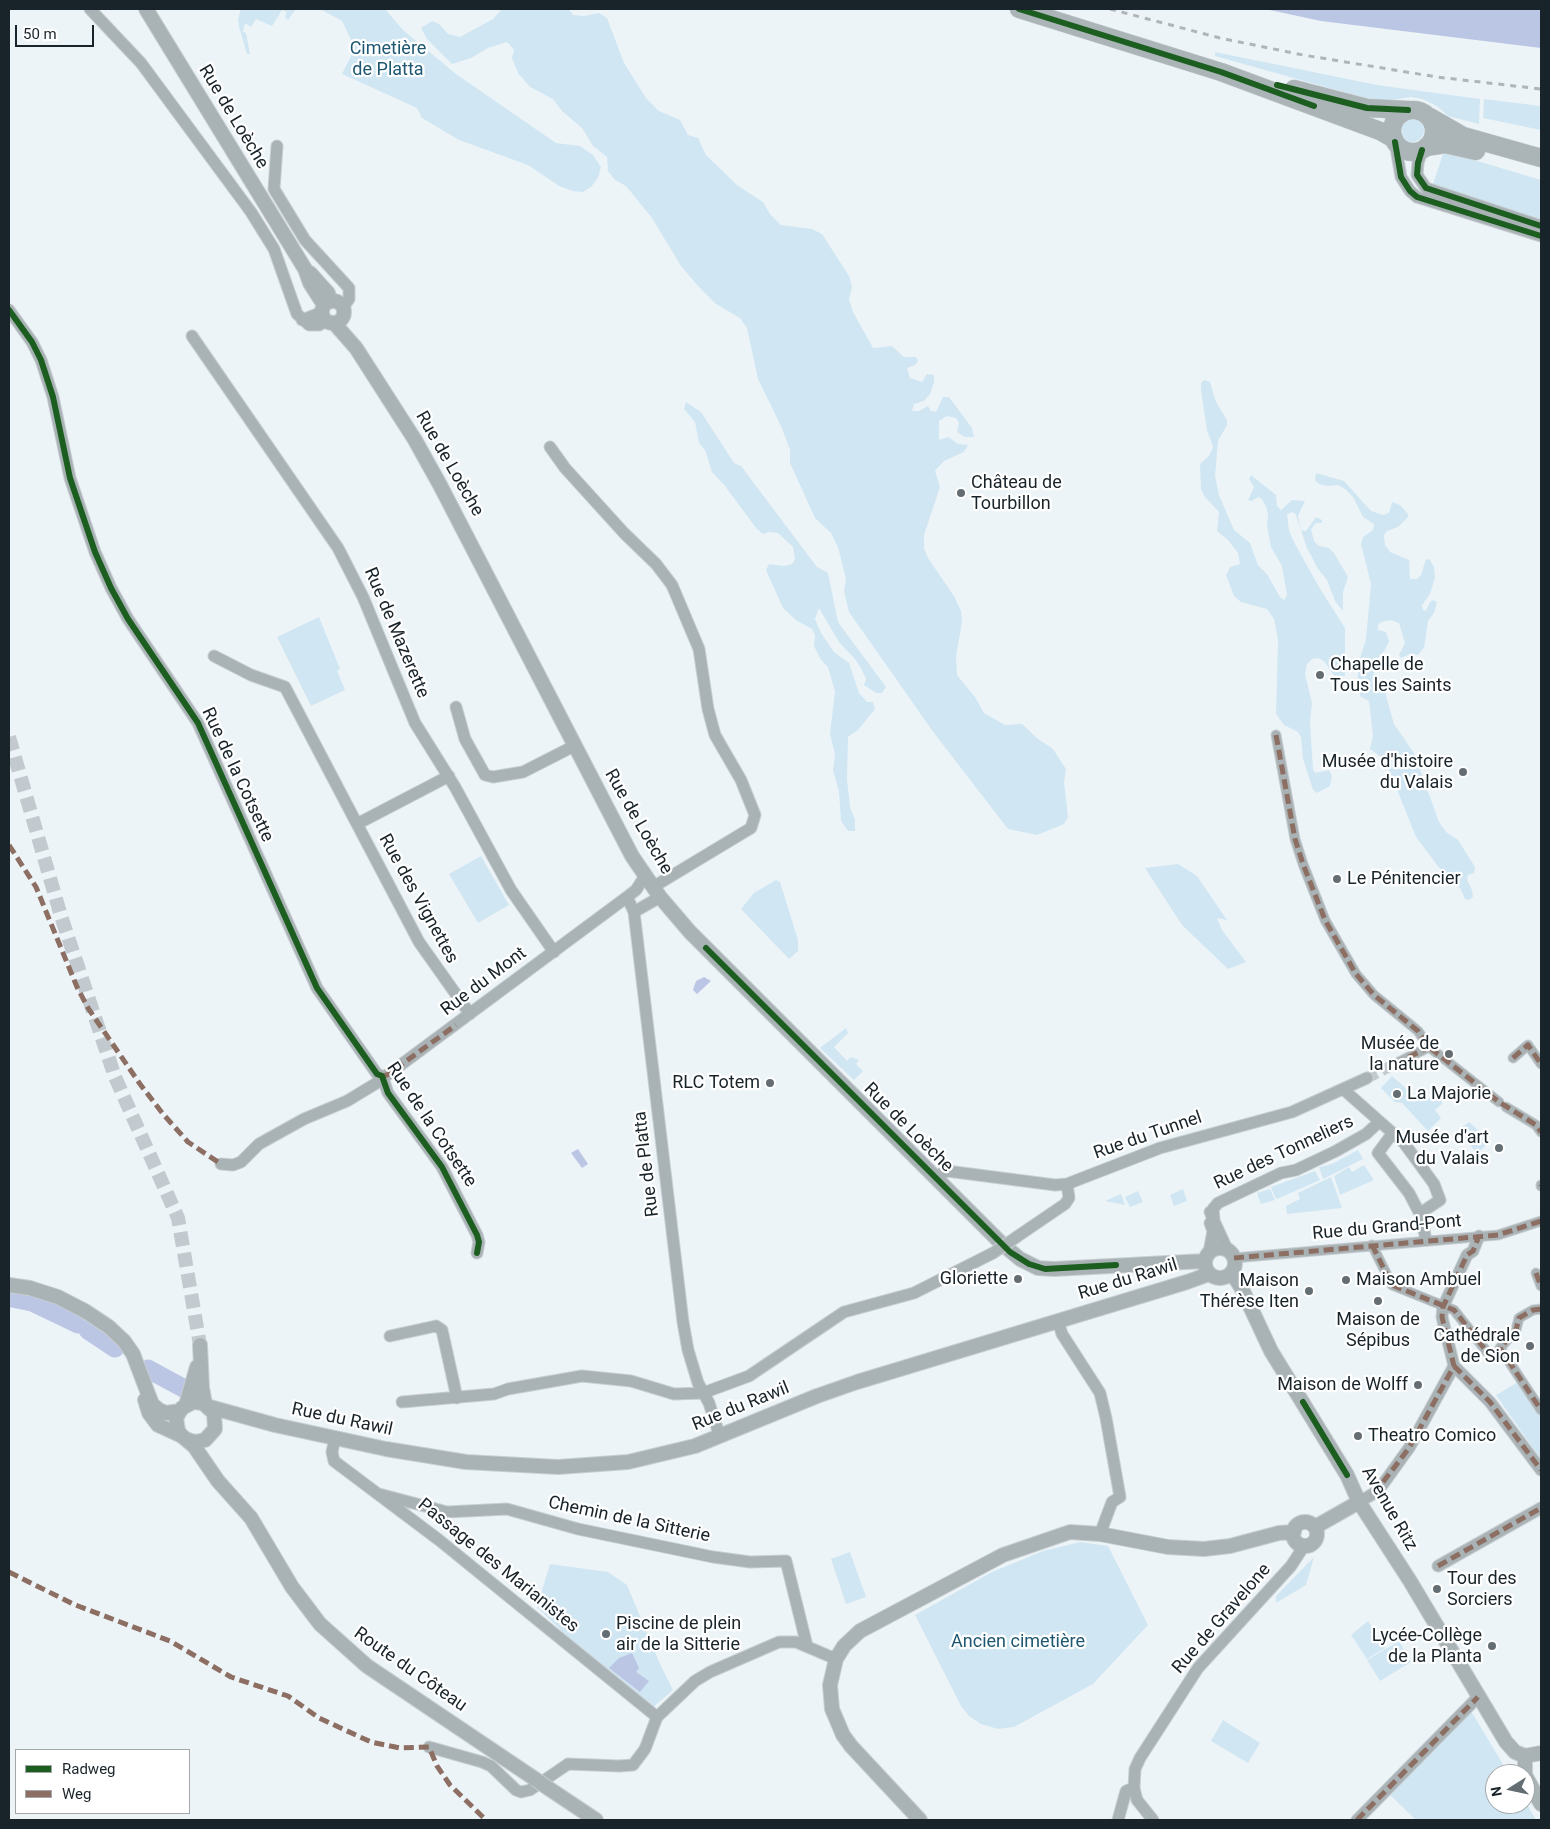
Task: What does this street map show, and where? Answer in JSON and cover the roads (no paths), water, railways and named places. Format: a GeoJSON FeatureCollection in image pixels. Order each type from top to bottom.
{"type":"FeatureCollection","features":[{"type":"Feature","properties":{"kind":"main road"},"geometry":{"type":"LineString","coordinates":[[1019,9],[1220,72],[1380,131],[1406,150],[1452,144],[1541,170]]}},
{"type":"Feature","properties":{"kind":"main road"},"geometry":{"type":"LineString","coordinates":[[1220,72],[1367,108],[1422,111],[1463,136],[1541,158]]}},
{"type":"Feature","properties":{"kind":"main road"},"geometry":{"type":"LineString","coordinates":[[1395,141],[1392,129],[1395,120],[1408,110]]}},
{"type":"Feature","properties":{"kind":"main road"},"geometry":{"type":"LineString","coordinates":[[1424,149],[1432,140],[1434,132],[1430,117]]}},
{"type":"Feature","properties":{"kind":"street"},"geometry":{"type":"LineString","coordinates":[[90,9],[140,63],[251,212],[274,249],[294,308],[302,320],[332,311],[349,299],[347,284],[305,240],[276,194],[274,174],[277,146]]}},
{"type":"Feature","properties":{"kind":"street","name":"Rue de Loèche"},"geometry":{"type":"LineString","coordinates":[[146,9],[305,269],[310,283],[332,311],[415,440],[440,485],[619,835],[653,887],[706,948],[1010,1252],[1038,1268],[1054,1270],[1207,1262]]}},
{"type":"Feature","properties":{"kind":"street"},"geometry":{"type":"LineString","coordinates":[[1395,141],[1401,177],[1410,191],[1417,197],[1541,236]]}},
{"type":"Feature","properties":{"kind":"street"},"geometry":{"type":"LineString","coordinates":[[1424,149],[1418,163],[1418,175],[1426,188],[1541,226]]}},
{"type":"Feature","properties":{"kind":"street","name":"Rue de la Cotsette"},"geometry":{"type":"LineString","coordinates":[[9,310],[32,342],[41,360],[53,397],[67,466],[105,576],[128,618],[198,723],[317,988],[377,1074],[382,1076],[388,1093],[442,1167],[477,1235],[479,1242],[478,1253]]}},
{"type":"Feature","properties":{"kind":"street","name":"Rue de Mazerette"},"geometry":{"type":"LineString","coordinates":[[192,336],[338,548],[362,597],[412,717],[449,776],[511,890],[554,952]]}},
{"type":"Feature","properties":{"kind":"street"},"geometry":{"type":"LineString","coordinates":[[550,447],[565,468],[624,533],[656,564],[672,585],[695,636],[702,661],[708,709],[715,735],[741,780],[755,815],[751,828],[653,887],[634,912],[604,914]]}},
{"type":"Feature","properties":{"kind":"street","name":"Rue des Vignettes"},"geometry":{"type":"LineString","coordinates":[[214,656],[251,675],[285,687],[418,942],[470,1014]]}},
{"type":"Feature","properties":{"kind":"street"},"geometry":{"type":"LineString","coordinates":[[456,708],[465,739],[484,775],[493,777],[523,772],[574,746]]}},
{"type":"Feature","properties":{"kind":"street"},"geometry":{"type":"LineString","coordinates":[[1276,735],[1295,839],[1325,920],[1356,974],[1374,996],[1418,1031],[1430,1047],[1502,1104],[1536,1125],[1541,1132]]}},
{"type":"Feature","properties":{"kind":"street"},"geometry":{"type":"LineString","coordinates":[[357,824],[449,776]]}},
{"type":"Feature","properties":{"kind":"street","name":"Rue du Mont"},"geometry":{"type":"LineString","coordinates":[[221,1164],[233,1165],[241,1162],[259,1144],[304,1119],[347,1101],[382,1076],[387,1075],[636,890],[653,887]]}},
{"type":"Feature","properties":{"kind":"street","name":"Rue de Platta"},"geometry":{"type":"LineString","coordinates":[[627,897],[634,912],[683,1322],[688,1350],[720,1437]]}},
{"type":"Feature","properties":{"kind":"street"},"geometry":{"type":"LineString","coordinates":[[1513,1058],[1528,1045],[1541,1064]]}},
{"type":"Feature","properties":{"kind":"street"},"geometry":{"type":"LineString","coordinates":[[1395,1064],[1430,1047]]}},
{"type":"Feature","properties":{"kind":"street","name":"Rue du Tunnel"},"geometry":{"type":"LineString","coordinates":[[935,1177],[947,1171],[1015,1181],[1067,1184],[1160,1148],[1284,1114],[1367,1078]]}},
{"type":"Feature","properties":{"kind":"street"},"geometry":{"type":"LineString","coordinates":[[1343,1089],[1404,1143],[1434,1184],[1440,1200],[1422,1212],[1421,1216]]}},
{"type":"Feature","properties":{"kind":"street","name":"Rue des Tonneliers"},"geometry":{"type":"LineString","coordinates":[[1214,1219],[1213,1209],[1218,1203],[1281,1173],[1296,1170],[1336,1151],[1366,1134],[1379,1122]]}},
{"type":"Feature","properties":{"kind":"street"},"geometry":{"type":"LineString","coordinates":[[1392,1134],[1378,1153],[1409,1193],[1421,1216],[1426,1240]]}},
{"type":"Feature","properties":{"kind":"street"},"geometry":{"type":"LineString","coordinates":[[402,1402],[494,1394],[508,1389],[582,1376],[631,1381],[674,1394],[703,1393],[749,1376],[844,1312],[914,1293],[993,1253],[1065,1204],[1069,1198],[1067,1184]]}},
{"type":"Feature","properties":{"kind":"street","name":"Rue des Tonneliers"},"geometry":{"type":"LineString","coordinates":[[1207,1262],[1213,1231],[1207,1209],[1231,1254]]}},
{"type":"Feature","properties":{"kind":"street","name":"Rue du Grand-Pont"},"geometry":{"type":"LineString","coordinates":[[1231,1254],[1479,1236],[1514,1231],[1541,1221]]}},
{"type":"Feature","properties":{"kind":"street"},"geometry":{"type":"LineString","coordinates":[[1479,1236],[1473,1251],[1467,1255],[1443,1306],[1442,1317],[1454,1366],[1490,1402],[1541,1470]]}},
{"type":"Feature","properties":{"kind":"street"},"geometry":{"type":"LineString","coordinates":[[1372,1245],[1392,1285],[1454,1310],[1491,1356]]}},
{"type":"Feature","properties":{"kind":"street"},"geometry":{"type":"LineString","coordinates":[[1216,1248],[1231,1254],[1232,1273],[1223,1278],[1213,1277],[1207,1262],[1216,1248]]}},
{"type":"Feature","properties":{"kind":"street","name":"Rue du Rawil"},"geometry":{"type":"LineString","coordinates":[[207,1406],[275,1425],[335,1438],[466,1462],[558,1467],[637,1460],[680,1451],[720,1437],[811,1398],[857,1382],[1187,1282],[1207,1262]]}},
{"type":"Feature","properties":{"kind":"street","name":"Avenue Ritz"},"geometry":{"type":"LineString","coordinates":[[1232,1273],[1242,1289],[1271,1351],[1348,1475],[1360,1502],[1410,1581],[1478,1697],[1506,1742],[1515,1752],[1525,1756]]}},
{"type":"Feature","properties":{"kind":"street"},"geometry":{"type":"LineString","coordinates":[[1536,1273],[1541,1286]]}},
{"type":"Feature","properties":{"kind":"street"},"geometry":{"type":"LineString","coordinates":[[9,1285],[50,1294],[85,1311],[124,1341],[140,1369],[148,1398],[155,1407],[166,1413],[196,1402],[207,1406]]}},
{"type":"Feature","properties":{"kind":"street"},"geometry":{"type":"LineString","coordinates":[[1541,1309],[1533,1310],[1519,1318],[1516,1330],[1500,1348],[1541,1410]]}},
{"type":"Feature","properties":{"kind":"street"},"geometry":{"type":"LineString","coordinates":[[1058,1321],[1062,1334],[1100,1393],[1106,1418],[1120,1497],[1112,1502],[1100,1534]]}},
{"type":"Feature","properties":{"kind":"street"},"geometry":{"type":"LineString","coordinates":[[390,1336],[436,1326],[442,1330],[457,1398]]}},
{"type":"Feature","properties":{"kind":"street"},"geometry":{"type":"LineString","coordinates":[[185,1438],[176,1424],[183,1408],[200,1349],[202,1388],[207,1406],[216,1420],[211,1435],[207,1462]]}},
{"type":"Feature","properties":{"kind":"street"},"geometry":{"type":"LineString","coordinates":[[1315,1527],[1374,1494],[1409,1448],[1454,1366]]}},
{"type":"Feature","properties":{"kind":"street"},"geometry":{"type":"LineString","coordinates":[[140,1369],[146,1406],[152,1419],[163,1429],[199,1442],[211,1435]]}},
{"type":"Feature","properties":{"kind":"street","name":"Rue du Rawil"},"geometry":{"type":"LineString","coordinates":[[211,1435],[224,1426],[237,1423],[275,1425]]}},
{"type":"Feature","properties":{"kind":"street","name":"Route du Côteau"},"geometry":{"type":"LineString","coordinates":[[185,1438],[207,1462],[218,1481],[251,1518],[302,1601],[334,1639],[374,1670],[596,1820]]}},
{"type":"Feature","properties":{"kind":"street","name":"Passage des Marianistes"},"geometry":{"type":"LineString","coordinates":[[335,1438],[332,1452],[334,1461],[379,1494],[657,1717]]}},
{"type":"Feature","properties":{"kind":"street","name":"Chemin de la Sitterie"},"geometry":{"type":"LineString","coordinates":[[379,1494],[447,1512],[507,1509],[578,1529],[713,1557],[750,1562],[786,1561],[807,1646]]}},
{"type":"Feature","properties":{"kind":"street"},"geometry":{"type":"LineString","coordinates":[[1438,1566],[1541,1508]]}},
{"type":"Feature","properties":{"kind":"street"},"geometry":{"type":"LineString","coordinates":[[1304,1522],[1315,1527],[1316,1540],[1311,1545],[1304,1546],[1296,1541],[1294,1532],[1298,1526],[1304,1522]]}},
{"type":"Feature","properties":{"kind":"street"},"geometry":{"type":"LineString","coordinates":[[920,1820],[843,1735],[836,1722],[830,1697],[832,1672],[836,1659],[844,1646],[860,1631],[987,1563],[1019,1548],[1070,1532],[1100,1534],[1168,1547],[1204,1549],[1230,1546],[1279,1533],[1294,1532]]}},
{"type":"Feature","properties":{"kind":"street","name":"Rue de Gravelone"},"geometry":{"type":"LineString","coordinates":[[1134,1788],[1135,1769],[1140,1758],[1184,1688],[1212,1652],[1291,1566],[1304,1546]]}},
{"type":"Feature","properties":{"kind":"street"},"geometry":{"type":"LineString","coordinates":[[429,1747],[482,1762],[490,1766],[516,1790],[522,1792],[538,1786],[568,1764],[633,1765],[645,1749],[657,1717],[695,1681],[710,1672],[778,1642],[796,1642],[836,1659]]}},
{"type":"Feature","properties":{"kind":"street"},"geometry":{"type":"LineString","coordinates":[[1357,1820],[1478,1697]]}},
{"type":"Feature","properties":{"kind":"street"},"geometry":{"type":"LineString","coordinates":[[1541,1753],[1525,1756],[1525,1775],[1541,1804]]}},
{"type":"Feature","properties":{"kind":"street"},"geometry":{"type":"LineString","coordinates":[[1118,1820],[1126,1791],[1134,1788],[1137,1800],[1153,1820]]}},
{"type":"Feature","properties":{"kind":"water"},"geometry":{"type":"Polygon","coordinates":[[[1265,9],[1541,9],[1541,48],[1321,21],[1265,9]]]}},
{"type":"Feature","properties":{"kind":"water"},"geometry":{"type":"Polygon","coordinates":[[[704,977],[711,981],[697,994],[693,990],[696,981],[704,977]]]}},
{"type":"Feature","properties":{"kind":"water"},"geometry":{"type":"Polygon","coordinates":[[[578,1149],[588,1164],[582,1168],[571,1153],[578,1149]]]}},
{"type":"Feature","properties":{"kind":"water"},"geometry":{"type":"Polygon","coordinates":[[[632,1653],[639,1668],[636,1672],[649,1681],[640,1692],[609,1668],[619,1658],[632,1653]]]}},
{"type":"Feature","properties":{"kind":"waterway"},"geometry":{"type":"LineString","coordinates":[[12,1298],[32,1302],[78,1324]]}},
{"type":"Feature","properties":{"kind":"waterway"},"geometry":{"type":"LineString","coordinates":[[88,1330],[115,1348]]}},
{"type":"Feature","properties":{"kind":"waterway"},"geometry":{"type":"LineString","coordinates":[[148,1369],[185,1389]]}},
{"type":"Feature","properties":{"kind":"tunnel"},"geometry":{"type":"LineString","coordinates":[[9,737],[61,916],[115,1077],[178,1218],[200,1345]]}},
{"type":"Feature","properties":{"kind":"tunnel"},"geometry":{"type":"LineString","coordinates":[[1367,1078],[1395,1064]]}},
{"type":"Feature","properties":{"kind":"railway"},"geometry":{"type":"LineString","coordinates":[[1110,9],[1220,38],[1303,55],[1437,77],[1541,89]]}},
{"type":"Feature","properties":{"kind":"place","name":"Château de Tourbillon"},"geometry":{"type":"Point","coordinates":[961,493]}},
{"type":"Feature","properties":{"kind":"place","name":"Chapelle de Tous les Saints"},"geometry":{"type":"Point","coordinates":[1320,675]}},
{"type":"Feature","properties":{"kind":"place","name":"Musée d'histoire du Valais"},"geometry":{"type":"Point","coordinates":[1463,772]}},
{"type":"Feature","properties":{"kind":"place","name":"Le Pénitencier"},"geometry":{"type":"Point","coordinates":[1337,879]}},
{"type":"Feature","properties":{"kind":"place","name":"Musée de la nature"},"geometry":{"type":"Point","coordinates":[1449,1054]}},
{"type":"Feature","properties":{"kind":"place","name":"RLC Totem"},"geometry":{"type":"Point","coordinates":[770,1083]}},
{"type":"Feature","properties":{"kind":"place","name":"La Majorie"},"geometry":{"type":"Point","coordinates":[1397,1094]}},
{"type":"Feature","properties":{"kind":"place","name":"Musée d'art du Valais"},"geometry":{"type":"Point","coordinates":[1499,1148]}},
{"type":"Feature","properties":{"kind":"place","name":"Gloriette"},"geometry":{"type":"Point","coordinates":[1018,1279]}},
{"type":"Feature","properties":{"kind":"place","name":"Maison Ambuel"},"geometry":{"type":"Point","coordinates":[1346,1280]}},
{"type":"Feature","properties":{"kind":"place","name":"Maison Thérèse Iten"},"geometry":{"type":"Point","coordinates":[1309,1291]}},
{"type":"Feature","properties":{"kind":"place","name":"Maison de Sépibus"},"geometry":{"type":"Point","coordinates":[1378,1301]}},
{"type":"Feature","properties":{"kind":"place","name":"Cathédrale de Sion"},"geometry":{"type":"Point","coordinates":[1530,1346]}},
{"type":"Feature","properties":{"kind":"place","name":"Maison de Wolff"},"geometry":{"type":"Point","coordinates":[1418,1385]}},
{"type":"Feature","properties":{"kind":"place","name":"Theatro Comico"},"geometry":{"type":"Point","coordinates":[1358,1436]}},
{"type":"Feature","properties":{"kind":"place","name":"Tour des Sorciers"},"geometry":{"type":"Point","coordinates":[1437,1589]}},
{"type":"Feature","properties":{"kind":"place","name":"Piscine de plein air de la Sitterie"},"geometry":{"type":"Point","coordinates":[606,1634]}},
{"type":"Feature","properties":{"kind":"place","name":"Lycée-Collège de la Planta"},"geometry":{"type":"Point","coordinates":[1492,1646]}},
{"type":"Feature","properties":{"kind":"park label","name":"Cimetière de Platta"},"geometry":{"type":"Point","coordinates":[388,59]}},
{"type":"Feature","properties":{"kind":"park label","name":"Ancien cimetière"},"geometry":{"type":"Point","coordinates":[1018,1642]}}]}
